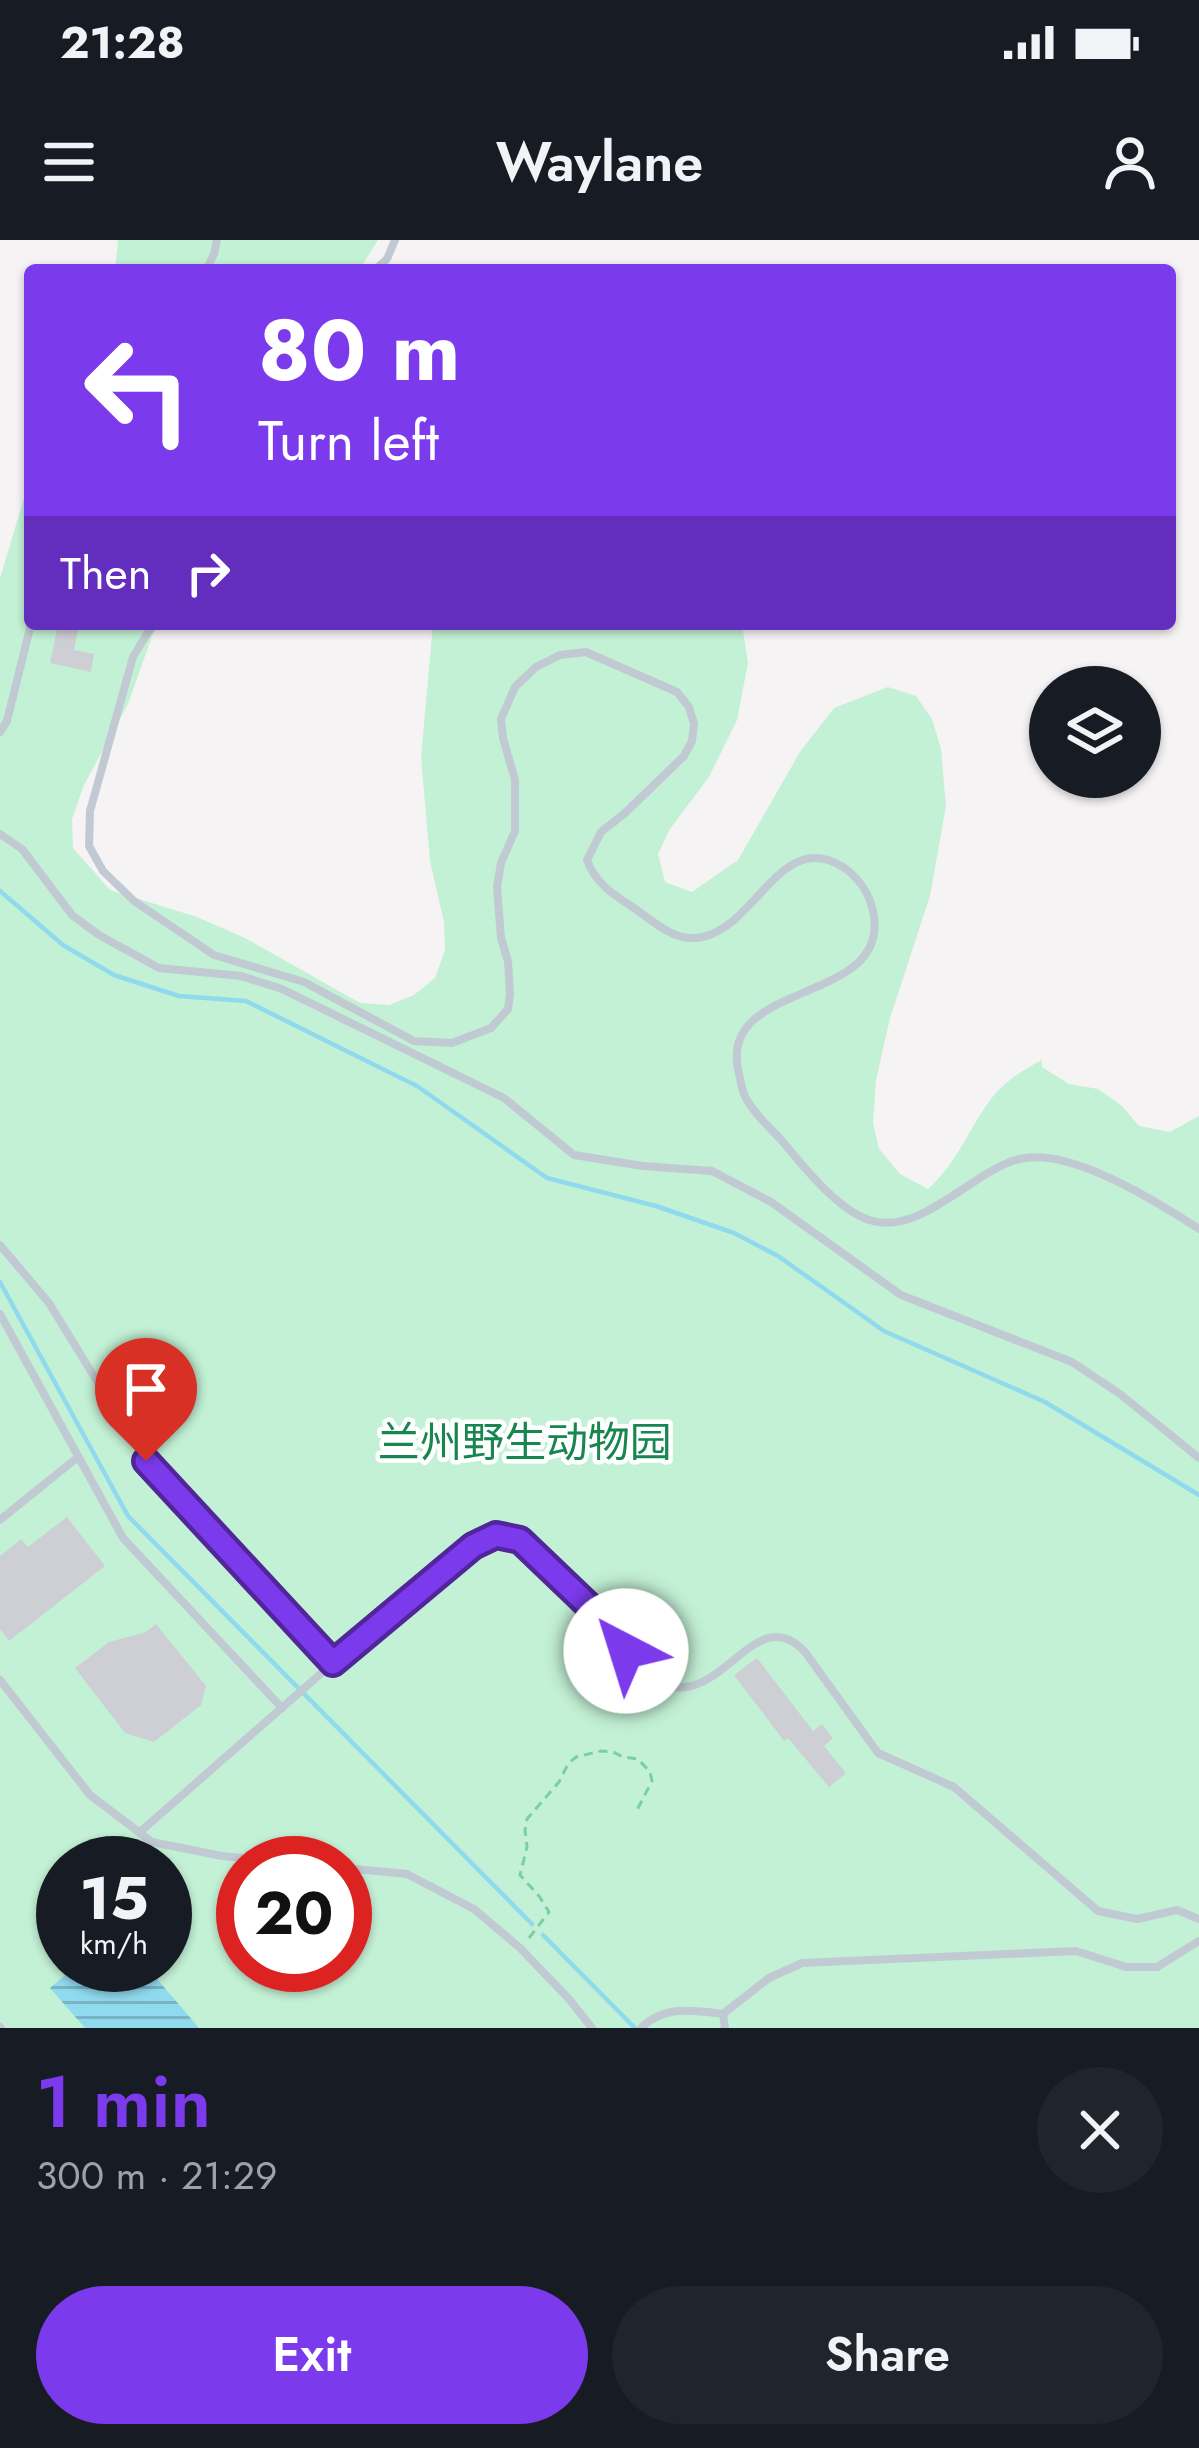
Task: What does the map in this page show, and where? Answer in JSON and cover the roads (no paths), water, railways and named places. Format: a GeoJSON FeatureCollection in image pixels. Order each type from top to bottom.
{"type":"FeatureCollection","features":[{"type":"Feature","properties":{"kind":"lane"},"geometry":{"type":"LineString","coordinates":[[0,732],[30,630]]}},
{"type":"Feature","properties":{"kind":"lane"},"geometry":{"type":"LineString","coordinates":[[149,630],[133,657],[90,811],[89,846],[103,871],[134,902],[214,955],[304,982],[414,1041],[452,1043],[491,1028],[508,1009],[510,994],[497,887],[514,831],[515,780],[501,719],[525,676],[560,656],[586,652],[677,692],[694,724],[684,756],[601,832],[587,860],[593,877],[683,938],[719,930],[792,863],[814,855],[854,874],[867,892],[874,915],[864,957],[815,990],[777,1002],[748,1023],[734,1057],[746,1099],[842,1206],[872,1221],[894,1221],[924,1214],[1007,1162],[1057,1157],[1174,1212],[1199,1229]]}},
{"type":"Feature","properties":{"kind":"lane"},"geometry":{"type":"LineString","coordinates":[[0,834],[22,849],[72,915],[159,968],[241,976],[282,989],[504,1097],[574,1155],[712,1171],[771,1202],[901,1295],[1072,1362],[1199,1458]]}},
{"type":"Feature","properties":{"kind":"lane"},"geometry":{"type":"LineString","coordinates":[[0,1245],[49,1304],[146,1461],[333,1663]]}},
{"type":"Feature","properties":{"kind":"lane"},"geometry":{"type":"LineString","coordinates":[[0,1313],[123,1538],[282,1708]]}},
{"type":"Feature","properties":{"kind":"lane"},"geometry":{"type":"LineString","coordinates":[[0,1520],[78,1457]]}},
{"type":"Feature","properties":{"kind":"lane"},"geometry":{"type":"LineString","coordinates":[[140,1832],[473,1546],[496,1535],[520,1540],[611,1627],[641,1672],[669,1686],[702,1684],[763,1639],[778,1636],[793,1641],[878,1753],[954,1787],[1099,1911],[1138,1919],[1177,1910],[1199,1918]]}},
{"type":"Feature","properties":{"kind":"lane"},"geometry":{"type":"LineString","coordinates":[[0,1680],[90,1795],[152,1842],[216,1855]]}},
{"type":"Feature","properties":{"kind":"lane"},"geometry":{"type":"LineString","coordinates":[[372,1871],[406,1874],[474,1909],[520,1948],[592,2028]]}},
{"type":"Feature","properties":{"kind":"lane"},"geometry":{"type":"LineString","coordinates":[[642,2027],[650,2019],[680,2009],[723,2014],[769,1978],[802,1963],[1076,1951],[1126,1967],[1157,1967],[1199,1941]]}},
{"type":"Feature","properties":{"kind":"lane"},"geometry":{"type":"LineString","coordinates":[[723,2014],[725,2028]]}},
{"type":"Feature","properties":{"kind":"water"},"geometry":{"type":"Polygon","coordinates":[[[54,1992],[168,1992],[199,2028],[85,2028],[54,1992]]]}},
{"type":"Feature","properties":{"kind":"waterway"},"geometry":{"type":"LineString","coordinates":[[0,891],[63,945],[114,975],[179,996],[246,1001],[417,1086],[547,1178],[656,1206],[734,1233],[778,1256],[884,1331],[1045,1402],[1199,1495]]}},
{"type":"Feature","properties":{"kind":"waterway"},"geometry":{"type":"LineString","coordinates":[[0,1282],[128,1516],[532,1924]]}},
{"type":"Feature","properties":{"kind":"waterway"},"geometry":{"type":"LineString","coordinates":[[543,1935],[635,2028]]}},
{"type":"Feature","properties":{"kind":"park label","name":"兰州野生动物园"},"geometry":{"type":"Point","coordinates":[525,1442]}}]}
